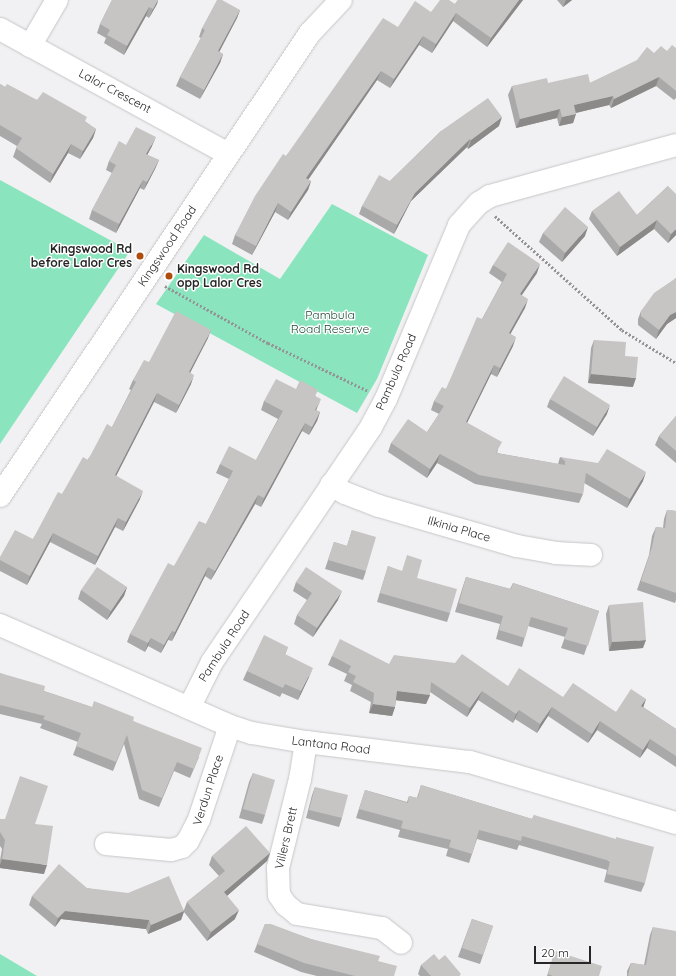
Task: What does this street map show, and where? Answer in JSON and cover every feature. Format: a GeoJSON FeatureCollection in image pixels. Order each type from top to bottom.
{"type":"FeatureCollection","features":[{"type":"Feature","properties":{"kind":"street"},"geometry":{"type":"LineString","coordinates":[[30,46],[57,0]]}},
{"type":"Feature","properties":{"kind":"street","name":"Kingswood Road"},"geometry":{"type":"LineString","coordinates":[[0,496],[310,33],[341,0]]}},
{"type":"Feature","properties":{"kind":"street","name":"Lalor Crescent"},"geometry":{"type":"LineString","coordinates":[[0,29],[228,154]]}},
{"type":"Feature","properties":{"kind":"street","name":"Pambula Road"},"geometry":{"type":"LineString","coordinates":[[189,708],[212,662],[371,427],[386,399],[459,225],[479,202],[508,189],[676,145]]}},
{"type":"Feature","properties":{"kind":"street","name":"Ilkinia Place"},"geometry":{"type":"LineString","coordinates":[[332,484],[373,504],[517,546],[555,553],[591,555]]}},
{"type":"Feature","properties":{"kind":"street","name":"Lantana Road"},"geometry":{"type":"LineString","coordinates":[[0,625],[230,726],[306,742],[470,762],[676,823]]}},
{"type":"Feature","properties":{"kind":"street","name":"Verdun Place"},"geometry":{"type":"LineString","coordinates":[[106,844],[171,850],[182,847],[188,841],[199,819],[230,726]]}},
{"type":"Feature","properties":{"kind":"street","name":"Villers Brett"},"geometry":{"type":"LineString","coordinates":[[306,742],[300,779],[278,868],[280,895],[286,905],[298,914],[382,928],[401,943]]}},
{"type":"Feature","properties":{"kind":"path"},"geometry":{"type":"LineString","coordinates":[[479,202],[622,330],[676,363]]}},
{"type":"Feature","properties":{"kind":"path"},"geometry":{"type":"LineString","coordinates":[[147,275],[268,343],[386,399]]}},
{"type":"Feature","properties":{"kind":"green space"},"geometry":{"type":"Polygon","coordinates":[[[0,180],[130,251],[0,444],[0,180]]]}},
{"type":"Feature","properties":{"kind":"green space","name":"Pambula Road Reserve"},"geometry":{"type":"Polygon","coordinates":[[[332,204],[428,255],[377,379],[357,413],[156,304],[204,235],[280,279],[332,204]]]}},
{"type":"Feature","properties":{"kind":"green space"},"geometry":{"type":"Polygon","coordinates":[[[0,954],[37,976],[0,976],[0,954]]]}},
{"type":"Feature","properties":{"kind":"building"},"geometry":{"type":"Polygon","coordinates":[[[112,0],[158,0],[153,9],[149,7],[127,46],[107,35],[110,30],[100,24],[112,0]]]}},
{"type":"Feature","properties":{"kind":"building"},"geometry":{"type":"Polygon","coordinates":[[[217,0],[222,0],[240,10],[218,51],[223,54],[204,90],[180,77],[205,30],[202,28],[217,0]]]}},
{"type":"Feature","properties":{"kind":"building"},"geometry":{"type":"Polygon","coordinates":[[[440,0],[449,0],[455,4],[458,0],[519,0],[491,38],[456,13],[436,44],[423,36],[394,79],[381,71],[306,178],[311,181],[291,212],[278,203],[256,246],[235,235],[255,196],[283,154],[286,156],[383,18],[398,27],[415,1],[431,12],[440,0]]]}},
{"type":"Feature","properties":{"kind":"building"},"geometry":{"type":"Polygon","coordinates":[[[672,45],[676,48],[676,91],[659,77],[614,99],[613,96],[574,105],[576,114],[562,117],[560,109],[520,119],[512,86],[547,78],[548,83],[588,74],[590,83],[637,60],[647,47],[654,53],[661,46],[667,51],[672,45]]]}},
{"type":"Feature","properties":{"kind":"building"},"geometry":{"type":"Polygon","coordinates":[[[0,84],[5,87],[7,84],[37,100],[43,92],[87,117],[85,121],[96,129],[83,151],[71,144],[53,174],[16,148],[22,138],[0,125],[0,84]]]}},
{"type":"Feature","properties":{"kind":"building"},"geometry":{"type":"Polygon","coordinates":[[[488,98],[502,117],[471,140],[470,139],[415,193],[397,225],[362,206],[379,175],[390,181],[441,131],[488,98]]]}},
{"type":"Feature","properties":{"kind":"building"},"geometry":{"type":"Polygon","coordinates":[[[136,127],[156,137],[146,154],[159,160],[147,182],[143,180],[119,224],[92,210],[116,165],[109,161],[119,141],[126,145],[136,127]]]}},
{"type":"Feature","properties":{"kind":"building"},"geometry":{"type":"Polygon","coordinates":[[[668,186],[676,194],[676,229],[671,234],[657,220],[620,247],[592,211],[619,191],[637,215],[668,186]]]}},
{"type":"Feature","properties":{"kind":"building"},"geometry":{"type":"Polygon","coordinates":[[[565,207],[588,227],[565,253],[543,233],[565,207]]]}},
{"type":"Feature","properties":{"kind":"building"},"geometry":{"type":"Polygon","coordinates":[[[508,242],[540,264],[520,294],[528,299],[509,333],[516,337],[500,368],[494,365],[466,422],[502,442],[496,453],[565,465],[565,461],[560,457],[598,463],[607,449],[646,472],[630,499],[586,473],[583,494],[479,475],[440,454],[430,469],[391,443],[408,419],[427,432],[444,406],[434,401],[442,387],[446,389],[477,317],[482,319],[507,274],[493,265],[508,242]]]}},
{"type":"Feature","properties":{"kind":"building"},"geometry":{"type":"Polygon","coordinates":[[[676,278],[676,312],[670,315],[659,330],[641,316],[641,311],[654,293],[676,278]]]}},
{"type":"Feature","properties":{"kind":"building"},"geometry":{"type":"Polygon","coordinates":[[[176,311],[211,330],[189,372],[194,375],[179,405],[157,393],[115,475],[143,491],[126,522],[118,518],[98,556],[53,533],[30,576],[0,560],[0,557],[15,530],[33,539],[58,492],[62,494],[83,457],[88,460],[107,424],[112,427],[136,382],[133,380],[144,360],[149,362],[176,311]]]}},
{"type":"Feature","properties":{"kind":"building"},"geometry":{"type":"Polygon","coordinates":[[[594,340],[626,342],[625,356],[638,357],[636,378],[591,374],[594,340]]]}},
{"type":"Feature","properties":{"kind":"building"},"geometry":{"type":"Polygon","coordinates":[[[564,376],[610,405],[597,427],[550,399],[564,376]]]}},
{"type":"Feature","properties":{"kind":"building"},"geometry":{"type":"Polygon","coordinates":[[[276,379],[296,389],[300,380],[318,390],[315,396],[321,399],[315,410],[320,412],[312,427],[305,423],[264,498],[258,495],[215,571],[208,567],[175,632],[172,631],[164,645],[151,638],[148,643],[130,634],[168,563],[174,566],[199,521],[206,524],[233,471],[220,464],[229,446],[256,460],[283,411],[264,401],[276,379]]]}},
{"type":"Feature","properties":{"kind":"building"},"geometry":{"type":"Polygon","coordinates":[[[676,416],[676,451],[659,436],[676,416]]]}},
{"type":"Feature","properties":{"kind":"building"},"geometry":{"type":"Polygon","coordinates":[[[667,510],[676,511],[676,593],[641,581],[652,547],[656,527],[665,528],[667,510]]]}},
{"type":"Feature","properties":{"kind":"building"},"geometry":{"type":"Polygon","coordinates":[[[352,530],[376,537],[366,571],[328,560],[334,542],[347,546],[352,530]]]}},
{"type":"Feature","properties":{"kind":"building"},"geometry":{"type":"Polygon","coordinates":[[[407,555],[422,560],[417,578],[457,589],[450,613],[380,593],[388,566],[402,571],[407,555]]]}},
{"type":"Feature","properties":{"kind":"building"},"geometry":{"type":"Polygon","coordinates":[[[97,567],[127,587],[111,611],[81,590],[97,567]]]}},
{"type":"Feature","properties":{"kind":"building"},"geometry":{"type":"Polygon","coordinates":[[[306,567],[342,591],[317,628],[297,615],[312,593],[296,582],[306,567]]]}},
{"type":"Feature","properties":{"kind":"building"},"geometry":{"type":"Polygon","coordinates":[[[466,577],[511,589],[513,583],[599,611],[588,646],[564,639],[568,628],[531,617],[525,638],[499,630],[503,616],[459,603],[466,577]]]}},
{"type":"Feature","properties":{"kind":"building"},"geometry":{"type":"Polygon","coordinates":[[[643,602],[646,640],[612,642],[609,605],[643,602]]]}},
{"type":"Feature","properties":{"kind":"building"},"geometry":{"type":"Polygon","coordinates":[[[264,635],[288,647],[285,654],[313,668],[301,691],[285,684],[283,688],[247,671],[264,635]]]}},
{"type":"Feature","properties":{"kind":"building"},"geometry":{"type":"Polygon","coordinates":[[[340,639],[389,664],[394,655],[455,663],[462,654],[508,686],[519,668],[563,697],[573,683],[616,712],[631,689],[646,699],[641,706],[676,729],[676,756],[650,739],[643,750],[600,721],[592,734],[552,707],[540,724],[519,710],[516,714],[482,691],[470,708],[431,682],[430,695],[397,691],[395,707],[373,704],[374,693],[353,682],[356,676],[348,672],[351,666],[332,656],[340,639]]]}},
{"type":"Feature","properties":{"kind":"building"},"geometry":{"type":"Polygon","coordinates":[[[0,673],[45,686],[44,691],[92,707],[94,701],[134,717],[133,721],[202,748],[194,769],[177,762],[162,798],[142,790],[127,735],[116,762],[76,746],[81,733],[43,719],[45,716],[0,705],[0,673]]]}},
{"type":"Feature","properties":{"kind":"building"},"geometry":{"type":"Polygon","coordinates":[[[253,773],[275,780],[265,815],[243,809],[253,773]]]}},
{"type":"Feature","properties":{"kind":"building"},"geometry":{"type":"Polygon","coordinates":[[[20,776],[48,786],[35,824],[53,826],[47,865],[2,859],[5,840],[0,832],[0,819],[5,819],[20,776]]]}},
{"type":"Feature","properties":{"kind":"building"},"geometry":{"type":"Polygon","coordinates":[[[421,785],[532,819],[534,815],[616,839],[616,837],[654,847],[645,883],[607,874],[610,861],[522,836],[521,841],[479,830],[472,854],[449,847],[451,840],[401,828],[403,821],[359,809],[365,790],[408,803],[409,796],[418,798],[421,785]]]}},
{"type":"Feature","properties":{"kind":"building"},"geometry":{"type":"Polygon","coordinates":[[[315,787],[348,795],[342,818],[309,810],[315,787]]]}},
{"type":"Feature","properties":{"kind":"building"},"geometry":{"type":"Polygon","coordinates":[[[246,826],[270,853],[224,892],[239,910],[211,932],[187,902],[225,871],[212,856],[246,826]]]}},
{"type":"Feature","properties":{"kind":"building"},"geometry":{"type":"Polygon","coordinates":[[[59,864],[87,888],[128,893],[169,876],[184,911],[151,925],[149,920],[65,911],[58,918],[32,896],[59,864]]]}},
{"type":"Feature","properties":{"kind":"building"},"geometry":{"type":"Polygon","coordinates":[[[472,919],[493,926],[483,955],[462,948],[472,919]]]}},
{"type":"Feature","properties":{"kind":"building"},"geometry":{"type":"Polygon","coordinates":[[[265,924],[271,924],[311,939],[380,956],[378,961],[397,966],[394,976],[355,976],[304,963],[257,944],[265,924]]]}},
{"type":"Feature","properties":{"kind":"building"},"geometry":{"type":"Polygon","coordinates":[[[653,927],[676,931],[676,976],[628,976],[631,963],[646,965],[653,927]]]}},
{"type":"Feature","properties":{"kind":"building"},"geometry":{"type":"Polygon","coordinates":[[[555,951],[602,966],[599,976],[553,976],[548,974],[555,951]]]}},
{"type":"Feature","properties":{"kind":"building"},"geometry":{"type":"Polygon","coordinates":[[[434,954],[439,960],[445,955],[461,974],[459,976],[431,976],[421,965],[434,954]]]}},
{"type":"Feature","properties":{"kind":"place","name":"Kingswood Rd before Lalor Cres"},"geometry":{"type":"Point","coordinates":[140,256]}},
{"type":"Feature","properties":{"kind":"place","name":"Kingswood Rd opp Lalor Cres"},"geometry":{"type":"Point","coordinates":[169,276]}}]}
